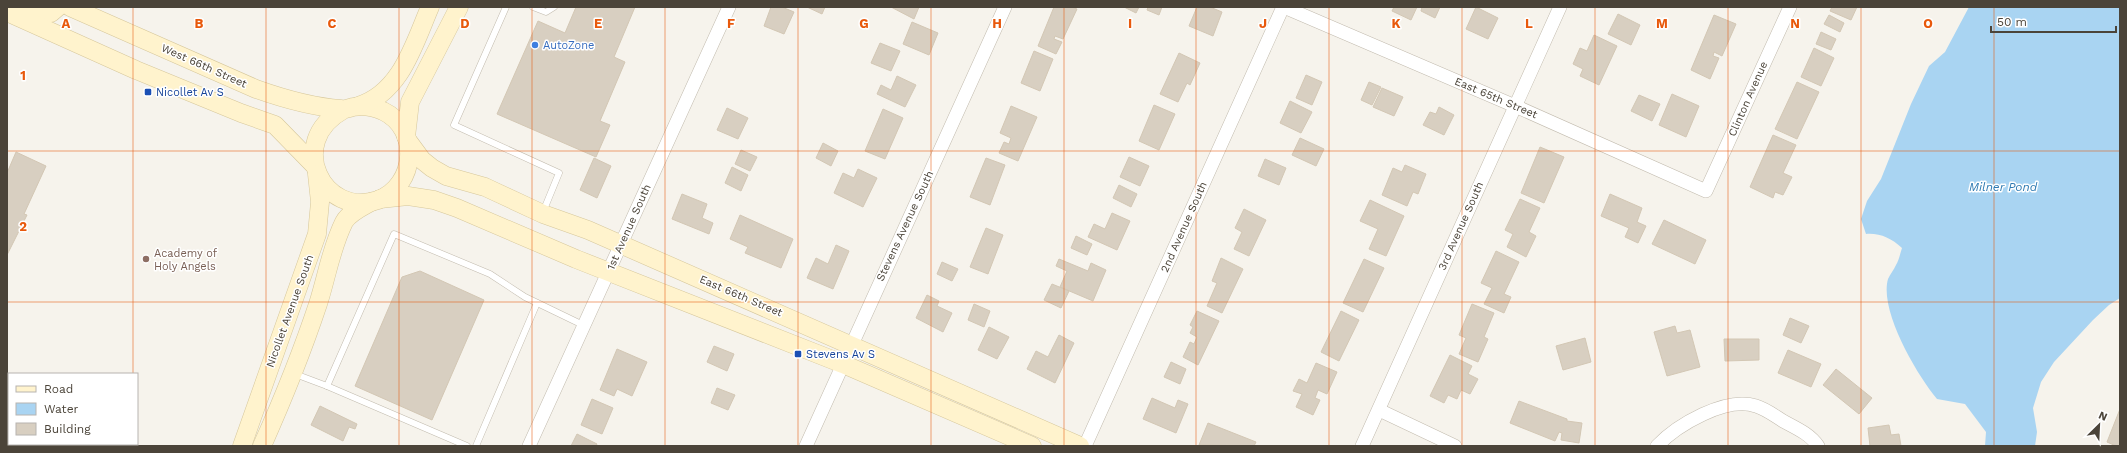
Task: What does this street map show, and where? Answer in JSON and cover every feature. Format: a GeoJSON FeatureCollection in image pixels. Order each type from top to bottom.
{"type":"FeatureCollection","features":[{"type":"Feature","properties":{"kind":"main road"},"geometry":{"type":"LineString","coordinates":[[28,7],[40,12],[51,13],[58,7]]}},
{"type":"Feature","properties":{"kind":"main road","name":"West 66th Street"},"geometry":{"type":"LineString","coordinates":[[70,7],[256,89],[286,100],[351,108]]}},
{"type":"Feature","properties":{"kind":"main road"},"geometry":{"type":"LineString","coordinates":[[316,168],[314,148],[319,132],[334,115],[351,108],[367,104],[384,93],[405,64],[430,7]]}},
{"type":"Feature","properties":{"kind":"main road"},"geometry":{"type":"LineString","coordinates":[[375,200],[393,191],[403,180],[409,161],[407,139],[410,102],[459,7]]}},
{"type":"Feature","properties":{"kind":"main road"},"geometry":{"type":"LineString","coordinates":[[7,12],[136,70],[276,125],[316,168],[324,184],[333,193],[345,199],[357,202],[408,196],[434,200],[609,272],[843,364],[1032,446]]}},
{"type":"Feature","properties":{"kind":"main road"},"geometry":{"type":"LineString","coordinates":[[351,108],[371,107],[384,112],[394,119],[407,139]]}},
{"type":"Feature","properties":{"kind":"main road","name":"East 66th Street"},"geometry":{"type":"LineString","coordinates":[[407,139],[422,160],[446,176],[484,187],[543,214],[588,230],[1080,446]]}},
{"type":"Feature","properties":{"kind":"main road","name":"Nicollet Avenue South"},"geometry":{"type":"LineString","coordinates":[[242,446],[317,234],[320,202],[316,168]]}},
{"type":"Feature","properties":{"kind":"main road","name":"Nicollet Avenue South"},"geometry":{"type":"LineString","coordinates":[[262,446],[293,373],[318,303],[333,249],[345,221],[357,210],[375,200]]}},
{"type":"Feature","properties":{"kind":"street","name":"1st Avenue South"},"geometry":{"type":"LineString","coordinates":[[528,446],[583,325],[609,272],[620,244],[729,7]]}},
{"type":"Feature","properties":{"kind":"street","name":"Stevens Avenue South"},"geometry":{"type":"LineString","coordinates":[[806,446],[1005,7]]}},
{"type":"Feature","properties":{"kind":"street","name":"East 65th Street"},"geometry":{"type":"LineString","coordinates":[[1284,7],[1515,106],[1706,192]]}},
{"type":"Feature","properties":{"kind":"street","name":"2nd Avenue South"},"geometry":{"type":"LineString","coordinates":[[1085,446],[1284,7]]}},
{"type":"Feature","properties":{"kind":"street","name":"3rd Avenue South"},"geometry":{"type":"LineString","coordinates":[[1362,446],[1560,7]]}},
{"type":"Feature","properties":{"kind":"street","name":"Clinton Avenue"},"geometry":{"type":"LineString","coordinates":[[1706,192],[1790,7]]}},
{"type":"Feature","properties":{"kind":"street"},"geometry":{"type":"LineString","coordinates":[[1657,446],[1685,425],[1711,411],[1725,405],[1740,404],[1756,406],[1801,430],[1814,440],[1818,446]]}},
{"type":"Feature","properties":{"kind":"street"},"geometry":{"type":"LineString","coordinates":[[1378,410],[1455,446]]}},
{"type":"Feature","properties":{"kind":"lane"},"geometry":{"type":"LineString","coordinates":[[506,7],[454,125],[559,173],[543,214]]}},
{"type":"Feature","properties":{"kind":"lane"},"geometry":{"type":"LineString","coordinates":[[533,7],[546,12],[554,7]]}},
{"type":"Feature","properties":{"kind":"lane"},"geometry":{"type":"LineString","coordinates":[[327,386],[394,234],[490,274],[524,297],[583,325]]}},
{"type":"Feature","properties":{"kind":"lane"},"geometry":{"type":"LineString","coordinates":[[476,446],[537,303]]}},
{"type":"Feature","properties":{"kind":"lane"},"geometry":{"type":"LineString","coordinates":[[293,373],[467,446]]}},
{"type":"Feature","properties":{"kind":"water","name":"Milner Pond"},"geometry":{"type":"Polygon","coordinates":[[[1969,7],[2120,7],[2120,298],[2109,305],[2093,320],[2054,362],[2041,382],[2033,408],[2037,432],[2035,446],[1985,446],[1986,432],[1965,404],[1937,399],[1910,359],[1894,325],[1889,308],[1887,292],[1888,279],[1897,263],[1902,248],[1894,241],[1885,237],[1876,234],[1866,234],[1861,219],[1867,201],[1881,179],[1911,104],[1929,66],[1945,52],[1969,7]]]}},
{"type":"Feature","properties":{"kind":"building"},"geometry":{"type":"Polygon","coordinates":[[[576,7],[635,7],[614,57],[625,62],[600,121],[610,125],[596,157],[497,114],[538,21],[565,33],[576,7]]]}},
{"type":"Feature","properties":{"kind":"building"},"geometry":{"type":"Polygon","coordinates":[[[771,7],[782,7],[794,12],[784,34],[764,26],[771,7]]]}},
{"type":"Feature","properties":{"kind":"building"},"geometry":{"type":"Polygon","coordinates":[[[807,7],[825,7],[822,14],[807,7]]]}},
{"type":"Feature","properties":{"kind":"building"},"geometry":{"type":"Polygon","coordinates":[[[891,7],[919,7],[914,19],[891,7]]]}},
{"type":"Feature","properties":{"kind":"building"},"geometry":{"type":"Polygon","coordinates":[[[1054,7],[1072,7],[1077,9],[1063,39],[1055,36],[1054,39],[1062,42],[1056,54],[1038,46],[1054,7]]]}},
{"type":"Feature","properties":{"kind":"building"},"geometry":{"type":"Polygon","coordinates":[[[1124,7],[1139,7],[1136,13],[1124,7]]]}},
{"type":"Feature","properties":{"kind":"building"},"geometry":{"type":"Polygon","coordinates":[[[1148,7],[1162,7],[1159,15],[1147,10],[1148,7]]]}},
{"type":"Feature","properties":{"kind":"building"},"geometry":{"type":"Polygon","coordinates":[[[1197,7],[1210,7],[1222,12],[1213,36],[1189,26],[1197,7]]]}},
{"type":"Feature","properties":{"kind":"building"},"geometry":{"type":"Polygon","coordinates":[[[1394,7],[1417,7],[1411,20],[1392,11],[1394,7]]]}},
{"type":"Feature","properties":{"kind":"building"},"geometry":{"type":"Polygon","coordinates":[[[1422,7],[1440,7],[1435,18],[1421,11],[1422,7]]]}},
{"type":"Feature","properties":{"kind":"building"},"geometry":{"type":"Polygon","coordinates":[[[1476,7],[1498,18],[1488,39],[1466,29],[1476,7]]]}},
{"type":"Feature","properties":{"kind":"building"},"geometry":{"type":"Polygon","coordinates":[[[1832,7],[1857,7],[1851,20],[1830,11],[1832,7]]]}},
{"type":"Feature","properties":{"kind":"building"},"geometry":{"type":"Polygon","coordinates":[[[1618,14],[1640,25],[1631,45],[1608,34],[1618,14]]]}},
{"type":"Feature","properties":{"kind":"building"},"geometry":{"type":"Polygon","coordinates":[[[1714,15],[1736,24],[1722,56],[1714,52],[1713,56],[1719,58],[1710,79],[1691,70],[1714,15]]]}},
{"type":"Feature","properties":{"kind":"building"},"geometry":{"type":"Polygon","coordinates":[[[1829,15],[1844,23],[1840,32],[1824,24],[1829,15]]]}},
{"type":"Feature","properties":{"kind":"building"},"geometry":{"type":"Polygon","coordinates":[[[912,22],[938,33],[929,55],[903,44],[912,22]]]}},
{"type":"Feature","properties":{"kind":"building"},"geometry":{"type":"Polygon","coordinates":[[[1821,32],[1836,39],[1831,50],[1816,44],[1821,32]]]}},
{"type":"Feature","properties":{"kind":"building"},"geometry":{"type":"Polygon","coordinates":[[[1594,35],[1617,46],[1599,85],[1580,76],[1583,69],[1573,64],[1580,48],[1587,51],[1594,35]]]}},
{"type":"Feature","properties":{"kind":"building"},"geometry":{"type":"Polygon","coordinates":[[[880,43],[900,51],[891,71],[871,63],[880,43]]]}},
{"type":"Feature","properties":{"kind":"building"},"geometry":{"type":"Polygon","coordinates":[[[1814,48],[1834,58],[1821,86],[1801,77],[1814,48]]]}},
{"type":"Feature","properties":{"kind":"building"},"geometry":{"type":"Polygon","coordinates":[[[1034,51],[1053,59],[1040,91],[1021,83],[1034,51]]]}},
{"type":"Feature","properties":{"kind":"building"},"geometry":{"type":"Polygon","coordinates":[[[1179,53],[1200,63],[1190,85],[1187,83],[1178,102],[1160,94],[1179,53]]]}},
{"type":"Feature","properties":{"kind":"building"},"geometry":{"type":"Polygon","coordinates":[[[1306,75],[1322,82],[1312,105],[1296,98],[1306,75]]]}},
{"type":"Feature","properties":{"kind":"building"},"geometry":{"type":"Polygon","coordinates":[[[897,76],[916,85],[905,107],[877,94],[881,85],[891,90],[897,76]]]}},
{"type":"Feature","properties":{"kind":"building"},"geometry":{"type":"Polygon","coordinates":[[[1369,82],[1381,87],[1372,105],[1361,100],[1369,82]]]}},
{"type":"Feature","properties":{"kind":"building"},"geometry":{"type":"Polygon","coordinates":[[[1797,82],[1819,92],[1797,139],[1775,129],[1797,82]]]}},
{"type":"Feature","properties":{"kind":"building"},"geometry":{"type":"Polygon","coordinates":[[[1382,88],[1403,97],[1394,116],[1373,107],[1382,88]]]}},
{"type":"Feature","properties":{"kind":"building"},"geometry":{"type":"Polygon","coordinates":[[[1672,94],[1699,106],[1686,137],[1659,125],[1672,94]]]}},
{"type":"Feature","properties":{"kind":"building"},"geometry":{"type":"Polygon","coordinates":[[[1639,95],[1660,104],[1652,121],[1631,111],[1639,95]]]}},
{"type":"Feature","properties":{"kind":"building"},"geometry":{"type":"Polygon","coordinates":[[[1290,101],[1312,112],[1301,133],[1280,123],[1290,101]]]}},
{"type":"Feature","properties":{"kind":"building"},"geometry":{"type":"Polygon","coordinates":[[[1154,105],[1175,114],[1159,150],[1139,141],[1154,105]]]}},
{"type":"Feature","properties":{"kind":"building"},"geometry":{"type":"Polygon","coordinates":[[[1011,106],[1037,117],[1018,161],[999,153],[1004,142],[1009,144],[1011,138],[1000,133],[1011,106]]]}},
{"type":"Feature","properties":{"kind":"building"},"geometry":{"type":"Polygon","coordinates":[[[1439,107],[1454,115],[1444,135],[1423,125],[1430,112],[1436,114],[1439,107]]]}},
{"type":"Feature","properties":{"kind":"building"},"geometry":{"type":"Polygon","coordinates":[[[727,108],[748,118],[738,139],[717,130],[727,108]]]}},
{"type":"Feature","properties":{"kind":"building"},"geometry":{"type":"Polygon","coordinates":[[[883,109],[903,118],[885,159],[865,151],[883,109]]]}},
{"type":"Feature","properties":{"kind":"building"},"geometry":{"type":"Polygon","coordinates":[[[1773,135],[1796,145],[1783,173],[1792,177],[1783,195],[1775,192],[1773,198],[1750,187],[1773,135]]]}},
{"type":"Feature","properties":{"kind":"building"},"geometry":{"type":"Polygon","coordinates":[[[1300,138],[1324,149],[1316,166],[1292,155],[1300,138]]]}},
{"type":"Feature","properties":{"kind":"building"},"geometry":{"type":"Polygon","coordinates":[[[823,143],[838,151],[831,166],[816,158],[823,143]]]}},
{"type":"Feature","properties":{"kind":"building"},"geometry":{"type":"Polygon","coordinates":[[[1540,147],[1564,157],[1544,203],[1521,193],[1540,147]]]}},
{"type":"Feature","properties":{"kind":"building"},"geometry":{"type":"Polygon","coordinates":[[[741,150],[757,157],[750,171],[735,164],[741,150]]]}},
{"type":"Feature","properties":{"kind":"building"},"geometry":{"type":"Polygon","coordinates":[[[16,152],[46,166],[24,214],[27,215],[7,255],[7,173],[16,152]]]}},
{"type":"Feature","properties":{"kind":"building"},"geometry":{"type":"Polygon","coordinates":[[[1129,157],[1149,166],[1140,186],[1120,177],[1129,157]]]}},
{"type":"Feature","properties":{"kind":"building"},"geometry":{"type":"Polygon","coordinates":[[[594,158],[611,166],[597,198],[580,190],[594,158]]]}},
{"type":"Feature","properties":{"kind":"building"},"geometry":{"type":"Polygon","coordinates":[[[986,158],[1005,165],[990,205],[970,197],[986,158]]]}},
{"type":"Feature","properties":{"kind":"building"},"geometry":{"type":"Polygon","coordinates":[[[1265,159],[1286,168],[1279,185],[1258,176],[1265,159]]]}},
{"type":"Feature","properties":{"kind":"building"},"geometry":{"type":"Polygon","coordinates":[[[1405,165],[1426,174],[1418,194],[1413,192],[1407,206],[1382,195],[1393,168],[1402,172],[1405,165]]]}},
{"type":"Feature","properties":{"kind":"building"},"geometry":{"type":"Polygon","coordinates":[[[732,167],[748,175],[741,191],[725,183],[732,167]]]}},
{"type":"Feature","properties":{"kind":"building"},"geometry":{"type":"Polygon","coordinates":[[[858,169],[877,178],[863,207],[834,193],[843,173],[854,178],[858,169]]]}},
{"type":"Feature","properties":{"kind":"building"},"geometry":{"type":"Polygon","coordinates":[[[1119,185],[1137,194],[1131,207],[1113,198],[1119,185]]]}},
{"type":"Feature","properties":{"kind":"building"},"geometry":{"type":"Polygon","coordinates":[[[682,194],[707,204],[702,218],[713,223],[709,234],[672,219],[682,194]]]}},
{"type":"Feature","properties":{"kind":"building"},"geometry":{"type":"Polygon","coordinates":[[[1610,194],[1642,208],[1637,222],[1646,226],[1638,243],[1625,237],[1629,228],[1601,216],[1610,194]]]}},
{"type":"Feature","properties":{"kind":"building"},"geometry":{"type":"Polygon","coordinates":[[[1520,199],[1540,208],[1529,232],[1536,236],[1526,257],[1507,247],[1513,234],[1505,230],[1520,199]]]}},
{"type":"Feature","properties":{"kind":"building"},"geometry":{"type":"Polygon","coordinates":[[[1370,200],[1404,216],[1386,256],[1369,249],[1378,229],[1360,221],[1370,200]]]}},
{"type":"Feature","properties":{"kind":"building"},"geometry":{"type":"Polygon","coordinates":[[[1244,209],[1266,220],[1249,256],[1234,249],[1242,232],[1235,228],[1244,209]]]}},
{"type":"Feature","properties":{"kind":"building"},"geometry":{"type":"Polygon","coordinates":[[[1112,213],[1130,221],[1117,250],[1088,237],[1094,224],[1105,229],[1112,213]]]}},
{"type":"Feature","properties":{"kind":"building"},"geometry":{"type":"Polygon","coordinates":[[[740,215],[793,239],[781,268],[745,253],[748,247],[730,239],[740,215]]]}},
{"type":"Feature","properties":{"kind":"building"},"geometry":{"type":"Polygon","coordinates":[[[1664,220],[1706,240],[1695,264],[1652,244],[1664,220]]]}},
{"type":"Feature","properties":{"kind":"building"},"geometry":{"type":"Polygon","coordinates":[[[986,228],[1003,235],[988,274],[970,267],[986,228]]]}},
{"type":"Feature","properties":{"kind":"building"},"geometry":{"type":"Polygon","coordinates":[[[1076,236],[1092,244],[1087,255],[1071,248],[1076,236]]]}},
{"type":"Feature","properties":{"kind":"building"},"geometry":{"type":"Polygon","coordinates":[[[836,245],[849,251],[833,289],[807,278],[816,258],[828,264],[836,245]]]}},
{"type":"Feature","properties":{"kind":"building"},"geometry":{"type":"Polygon","coordinates":[[[1496,251],[1519,262],[1504,294],[1511,297],[1504,313],[1484,304],[1492,288],[1481,283],[1496,251]]]}},
{"type":"Feature","properties":{"kind":"building"},"geometry":{"type":"Polygon","coordinates":[[[1221,258],[1243,269],[1222,313],[1207,306],[1217,283],[1212,281],[1221,258]]]}},
{"type":"Feature","properties":{"kind":"building"},"geometry":{"type":"Polygon","coordinates":[[[1059,259],[1088,271],[1091,263],[1106,270],[1093,301],[1060,287],[1067,271],[1056,266],[1059,259]]]}},
{"type":"Feature","properties":{"kind":"building"},"geometry":{"type":"Polygon","coordinates":[[[1364,259],[1384,268],[1363,312],[1343,303],[1364,259]]]}},
{"type":"Feature","properties":{"kind":"building"},"geometry":{"type":"Polygon","coordinates":[[[942,262],[958,269],[952,281],[937,274],[942,262]]]}},
{"type":"Feature","properties":{"kind":"building"},"geometry":{"type":"Polygon","coordinates":[[[420,271],[484,300],[432,420],[355,386],[402,277],[420,271]]]}},
{"type":"Feature","properties":{"kind":"building"},"geometry":{"type":"Polygon","coordinates":[[[1052,284],[1069,291],[1061,308],[1044,300],[1052,284]]]}},
{"type":"Feature","properties":{"kind":"building"},"geometry":{"type":"Polygon","coordinates":[[[927,295],[939,301],[937,306],[952,313],[943,332],[916,318],[927,295]]]}},
{"type":"Feature","properties":{"kind":"building"},"geometry":{"type":"Polygon","coordinates":[[[974,304],[990,311],[984,327],[968,320],[974,304]]]}},
{"type":"Feature","properties":{"kind":"building"},"geometry":{"type":"Polygon","coordinates":[[[1472,304],[1494,313],[1484,337],[1488,339],[1478,362],[1459,354],[1466,338],[1459,335],[1472,304]]]}},
{"type":"Feature","properties":{"kind":"building"},"geometry":{"type":"Polygon","coordinates":[[[1197,311],[1219,321],[1198,365],[1183,357],[1190,342],[1194,344],[1197,337],[1190,333],[1193,327],[1190,325],[1197,311]]]}},
{"type":"Feature","properties":{"kind":"building"},"geometry":{"type":"Polygon","coordinates":[[[1341,311],[1359,320],[1339,361],[1321,352],[1341,311]]]}},
{"type":"Feature","properties":{"kind":"building"},"geometry":{"type":"Polygon","coordinates":[[[1790,318],[1809,326],[1801,343],[1783,335],[1790,318]]]}},
{"type":"Feature","properties":{"kind":"building"},"geometry":{"type":"Polygon","coordinates":[[[1675,326],[1677,333],[1690,330],[1700,367],[1667,376],[1654,332],[1675,326]]]}},
{"type":"Feature","properties":{"kind":"building"},"geometry":{"type":"Polygon","coordinates":[[[989,327],[1009,337],[997,359],[978,350],[989,327]]]}},
{"type":"Feature","properties":{"kind":"building"},"geometry":{"type":"Polygon","coordinates":[[[1059,335],[1074,343],[1055,383],[1027,369],[1036,351],[1048,357],[1059,335]]]}},
{"type":"Feature","properties":{"kind":"building"},"geometry":{"type":"Polygon","coordinates":[[[1585,338],[1591,362],[1563,370],[1556,346],[1585,338]]]}},
{"type":"Feature","properties":{"kind":"building"},"geometry":{"type":"Polygon","coordinates":[[[1724,339],[1759,339],[1759,360],[1725,361],[1724,339]]]}},
{"type":"Feature","properties":{"kind":"building"},"geometry":{"type":"Polygon","coordinates":[[[714,346],[734,354],[727,371],[707,362],[714,346]]]}},
{"type":"Feature","properties":{"kind":"building"},"geometry":{"type":"Polygon","coordinates":[[[617,349],[647,362],[632,396],[617,389],[614,396],[600,390],[617,349]]]}},
{"type":"Feature","properties":{"kind":"building"},"geometry":{"type":"Polygon","coordinates":[[[1788,350],[1821,364],[1811,387],[1778,373],[1788,350]]]}},
{"type":"Feature","properties":{"kind":"building"},"geometry":{"type":"Polygon","coordinates":[[[1450,355],[1472,366],[1468,374],[1478,379],[1470,394],[1461,390],[1457,399],[1448,395],[1444,403],[1430,396],[1450,355]]]}},
{"type":"Feature","properties":{"kind":"building"},"geometry":{"type":"Polygon","coordinates":[[[1171,362],[1186,369],[1180,384],[1164,377],[1171,362]]]}},
{"type":"Feature","properties":{"kind":"building"},"geometry":{"type":"Polygon","coordinates":[[[1316,363],[1337,372],[1327,394],[1318,390],[1315,398],[1320,400],[1313,415],[1296,407],[1302,394],[1293,391],[1299,379],[1307,383],[1316,363]]]}},
{"type":"Feature","properties":{"kind":"building"},"geometry":{"type":"Polygon","coordinates":[[[1836,369],[1872,398],[1859,414],[1823,385],[1836,369]]]}},
{"type":"Feature","properties":{"kind":"building"},"geometry":{"type":"Polygon","coordinates":[[[717,388],[735,395],[728,410],[711,403],[717,388]]]}},
{"type":"Feature","properties":{"kind":"building"},"geometry":{"type":"Polygon","coordinates":[[[1152,398],[1175,408],[1178,400],[1188,404],[1176,433],[1143,419],[1152,398]]]}},
{"type":"Feature","properties":{"kind":"building"},"geometry":{"type":"Polygon","coordinates":[[[592,399],[613,408],[602,434],[581,425],[592,399]]]}},
{"type":"Feature","properties":{"kind":"building"},"geometry":{"type":"Polygon","coordinates":[[[1519,401],[1567,419],[1567,421],[1582,423],[1579,443],[1561,440],[1562,433],[1559,432],[1555,441],[1510,423],[1519,401]]]}},
{"type":"Feature","properties":{"kind":"building"},"geometry":{"type":"Polygon","coordinates":[[[320,406],[357,424],[355,429],[349,427],[343,441],[311,425],[320,406]]]}},
{"type":"Feature","properties":{"kind":"building"},"geometry":{"type":"Polygon","coordinates":[[[2120,409],[2120,446],[2116,446],[2107,442],[2120,409]]]}},
{"type":"Feature","properties":{"kind":"building"},"geometry":{"type":"Polygon","coordinates":[[[1208,423],[1256,442],[1254,446],[1199,445],[1208,423]]]}},
{"type":"Feature","properties":{"kind":"building"},"geometry":{"type":"Polygon","coordinates":[[[1889,425],[1891,435],[1899,434],[1901,446],[1870,446],[1868,428],[1889,425]]]}},
{"type":"Feature","properties":{"kind":"building"},"geometry":{"type":"Polygon","coordinates":[[[577,434],[597,444],[596,446],[571,446],[577,434]]]}},
{"type":"Feature","properties":{"kind":"place","name":"AutoZone"},"geometry":{"type":"Point","coordinates":[535,45]}},
{"type":"Feature","properties":{"kind":"place","name":"Nicollet Av S"},"geometry":{"type":"Point","coordinates":[148,92]}},
{"type":"Feature","properties":{"kind":"place","name":"Academy of Holy Angels"},"geometry":{"type":"Point","coordinates":[146,259]}},
{"type":"Feature","properties":{"kind":"place","name":"Stevens Av S"},"geometry":{"type":"Point","coordinates":[798,354]}}]}
